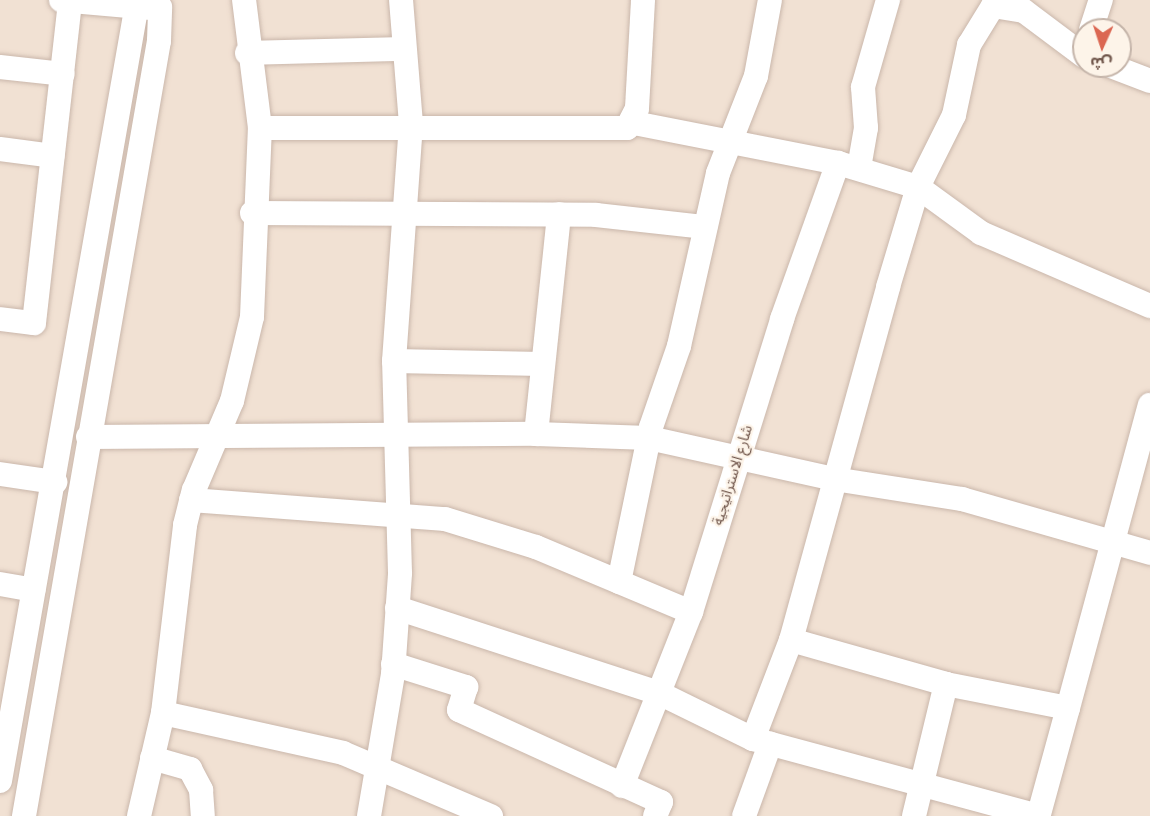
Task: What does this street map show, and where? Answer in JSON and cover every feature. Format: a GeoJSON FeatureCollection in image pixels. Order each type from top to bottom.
{"type":"FeatureCollection","features":[{"type":"Feature","properties":{"kind":"street"},"geometry":{"type":"LineString","coordinates":[[139,816],[163,713],[172,610],[191,500],[218,437],[252,317],[252,213],[260,128],[247,53],[244,0]]}},
{"type":"Feature","properties":{"kind":"street"},"geometry":{"type":"LineString","coordinates":[[369,816],[379,770],[393,664],[397,608],[400,512],[394,361],[402,216],[411,124],[402,49],[402,0]]}},
{"type":"Feature","properties":{"kind":"street"},"geometry":{"type":"LineString","coordinates":[[634,123],[643,0]]}},
{"type":"Feature","properties":{"kind":"street"},"geometry":{"type":"LineString","coordinates":[[619,582],[648,438],[679,346],[705,227],[729,139],[756,76],[770,0]]}},
{"type":"Feature","properties":{"kind":"street","name":"شارع الاستراتيجية"},"geometry":{"type":"LineString","coordinates":[[622,786],[691,612],[737,458],[848,165],[866,128],[863,87],[888,0]]}},
{"type":"Feature","properties":{"kind":"street"},"geometry":{"type":"LineString","coordinates":[[1095,18],[1101,0]]}},
{"type":"Feature","properties":{"kind":"street"},"geometry":{"type":"LineString","coordinates":[[0,319],[34,323],[63,74],[65,1],[155,6]]}},
{"type":"Feature","properties":{"kind":"street"},"geometry":{"type":"LineString","coordinates":[[24,816],[88,437],[159,41],[155,6]]}},
{"type":"Feature","properties":{"kind":"street"},"geometry":{"type":"LineString","coordinates":[[0,781],[33,590],[155,6]]}},
{"type":"Feature","properties":{"kind":"street"},"geometry":{"type":"LineString","coordinates":[[744,816],[834,479],[918,187],[954,115],[969,45],[993,6],[1024,11],[1072,46]]}},
{"type":"Feature","properties":{"kind":"street"},"geometry":{"type":"LineString","coordinates":[[247,53],[402,49]]}},
{"type":"Feature","properties":{"kind":"street"},"geometry":{"type":"LineString","coordinates":[[0,67],[63,74]]}},
{"type":"Feature","properties":{"kind":"street"},"geometry":{"type":"LineString","coordinates":[[1132,74],[1150,81]]}},
{"type":"Feature","properties":{"kind":"street"},"geometry":{"type":"LineString","coordinates":[[260,128],[411,124],[627,128],[634,123],[729,139],[848,165],[918,187],[981,233],[1150,306]]}},
{"type":"Feature","properties":{"kind":"street"},"geometry":{"type":"LineString","coordinates":[[0,149],[53,156]]}},
{"type":"Feature","properties":{"kind":"street"},"geometry":{"type":"LineString","coordinates":[[252,213],[402,216],[559,214],[705,227]]}},
{"type":"Feature","properties":{"kind":"street"},"geometry":{"type":"LineString","coordinates":[[536,434],[559,214]]}},
{"type":"Feature","properties":{"kind":"street"},"geometry":{"type":"LineString","coordinates":[[394,361],[542,364]]}},
{"type":"Feature","properties":{"kind":"street"},"geometry":{"type":"LineString","coordinates":[[397,608],[659,693],[762,742],[1039,815],[1148,417]]}},
{"type":"Feature","properties":{"kind":"street"},"geometry":{"type":"LineString","coordinates":[[88,437],[536,434],[648,438],[834,479],[962,499],[1150,553]]}},
{"type":"Feature","properties":{"kind":"street"},"geometry":{"type":"LineString","coordinates":[[0,474],[55,482]]}},
{"type":"Feature","properties":{"kind":"street"},"geometry":{"type":"LineString","coordinates":[[191,500],[400,512],[445,519],[536,547],[691,612]]}},
{"type":"Feature","properties":{"kind":"street"},"geometry":{"type":"LineString","coordinates":[[0,584],[33,590]]}},
{"type":"Feature","properties":{"kind":"street"},"geometry":{"type":"LineString","coordinates":[[792,640],[946,684],[1068,708]]}},
{"type":"Feature","properties":{"kind":"street"},"geometry":{"type":"LineString","coordinates":[[393,664],[466,687],[459,710],[661,802],[655,816]]}},
{"type":"Feature","properties":{"kind":"street"},"geometry":{"type":"LineString","coordinates":[[914,816],[946,684]]}},
{"type":"Feature","properties":{"kind":"street"},"geometry":{"type":"LineString","coordinates":[[163,713],[344,753],[379,770],[491,816]]}},
{"type":"Feature","properties":{"kind":"street"},"geometry":{"type":"LineString","coordinates":[[153,758],[190,769],[201,790],[206,815]]}},
{"type":"Feature","properties":{"kind":"shaded area"},"geometry":{"type":"Polygon","coordinates":[[[0,0],[1150,0],[1150,816],[0,816],[0,0]]]}}]}
